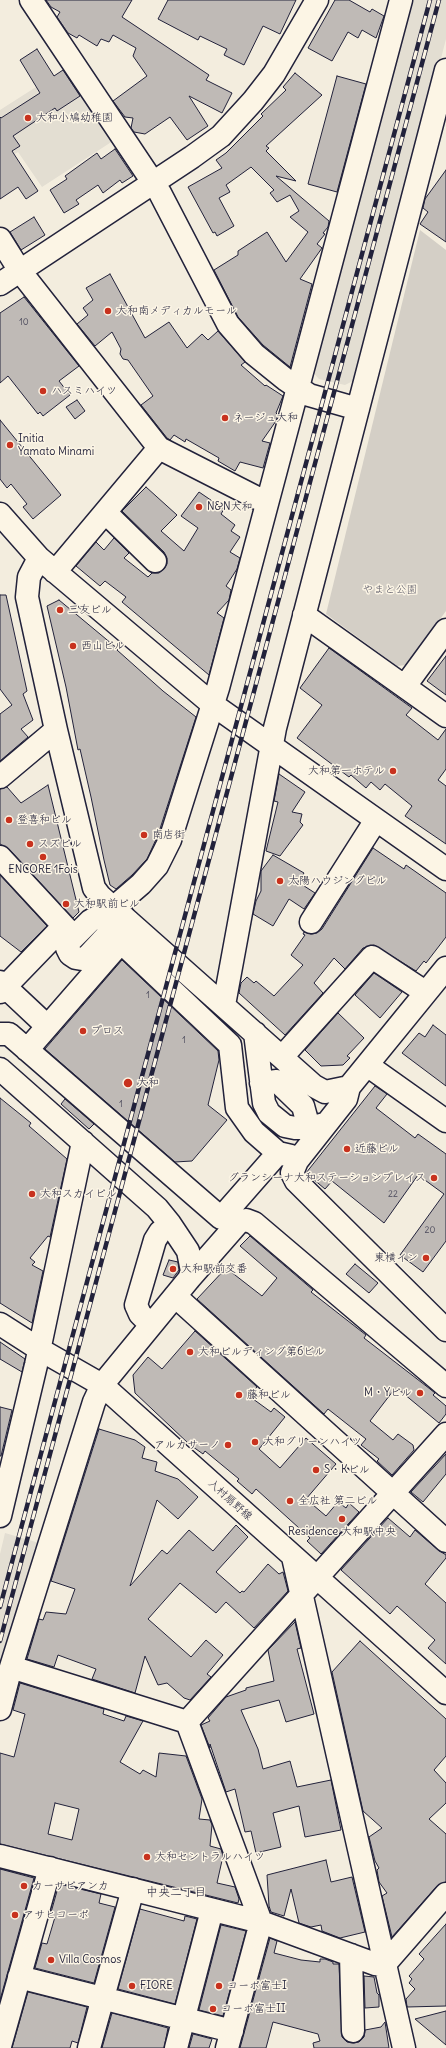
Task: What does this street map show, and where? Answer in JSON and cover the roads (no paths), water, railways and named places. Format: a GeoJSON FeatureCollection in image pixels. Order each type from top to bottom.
{"type":"FeatureCollection","features":[{"type":"Feature","properties":{"kind":"street"},"geometry":{"type":"LineString","coordinates":[[31,0],[153,184],[228,324],[254,354],[285,379],[309,395],[358,409]]}},
{"type":"Feature","properties":{"kind":"street"},"geometry":{"type":"LineString","coordinates":[[0,284],[153,184],[221,136],[253,101],[274,74],[318,0]]}},
{"type":"Feature","properties":{"kind":"street"},"geometry":{"type":"LineString","coordinates":[[27,1050],[47,1026],[119,925],[141,884],[157,866],[170,840],[212,704],[299,387],[401,0]]}},
{"type":"Feature","properties":{"kind":"street"},"geometry":{"type":"LineString","coordinates":[[224,1005],[275,728],[445,78]]}},
{"type":"Feature","properties":{"kind":"street"},"geometry":{"type":"LineString","coordinates":[[0,239],[20,271],[159,448],[267,503]]}},
{"type":"Feature","properties":{"kind":"street"},"geometry":{"type":"LineString","coordinates":[[0,1034],[9,1034],[221,1218],[284,1155],[254,1132],[237,1108],[230,1045],[119,925],[91,880],[56,730],[28,597],[29,577],[47,565],[106,513],[159,448]]}},
{"type":"Feature","properties":{"kind":"street"},"geometry":{"type":"LineString","coordinates":[[106,513],[155,561]]}},
{"type":"Feature","properties":{"kind":"street"},"geometry":{"type":"LineString","coordinates":[[0,514],[47,565],[212,704],[446,869]]}},
{"type":"Feature","properties":{"kind":"street"},"geometry":{"type":"LineString","coordinates":[[304,615],[446,716]]}},
{"type":"Feature","properties":{"kind":"street"},"geometry":{"type":"LineString","coordinates":[[405,686],[446,630]]}},
{"type":"Feature","properties":{"kind":"street"},"geometry":{"type":"LineString","coordinates":[[0,777],[56,730]]}},
{"type":"Feature","properties":{"kind":"street"},"geometry":{"type":"LineString","coordinates":[[311,922],[376,820]]}},
{"type":"Feature","properties":{"kind":"street"},"geometry":{"type":"LineString","coordinates":[[0,857],[66,934],[68,943],[67,948],[70,954],[76,958],[82,959],[87,957],[119,925]]}},
{"type":"Feature","properties":{"kind":"street"},"geometry":{"type":"LineString","coordinates":[[119,925],[224,1005],[320,1090],[332,1092],[350,1087]]}},
{"type":"Feature","properties":{"kind":"street"},"geometry":{"type":"LineString","coordinates":[[47,1026],[2,987],[66,934]]}},
{"type":"Feature","properties":{"kind":"street"},"geometry":{"type":"LineString","coordinates":[[282,1057],[372,957],[425,992]]}},
{"type":"Feature","properties":{"kind":"street"},"geometry":{"type":"LineString","coordinates":[[446,968],[425,992],[350,1087],[346,1099],[317,1126],[293,1168],[292,1173],[294,1177],[446,1330]]}},
{"type":"Feature","properties":{"kind":"street"},"geometry":{"type":"LineString","coordinates":[[255,1033],[264,1103],[269,1113],[285,1126],[295,1128],[317,1126]]}},
{"type":"Feature","properties":{"kind":"street"},"geometry":{"type":"LineString","coordinates":[[367,1065],[446,1121]]}},
{"type":"Feature","properties":{"kind":"street"},"geometry":{"type":"LineString","coordinates":[[0,1068],[157,1208],[188,1251],[192,1271],[189,1279]]}},
{"type":"Feature","properties":{"kind":"street"},"geometry":{"type":"LineString","coordinates":[[261,1083],[277,1082],[303,1106],[317,1126]]}},
{"type":"Feature","properties":{"kind":"street"},"geometry":{"type":"LineString","coordinates":[[115,1156],[121,1132]]}},
{"type":"Feature","properties":{"kind":"street"},"geometry":{"type":"LineString","coordinates":[[0,1516],[3,1492],[39,1349],[83,1142]]}},
{"type":"Feature","properties":{"kind":"street"},"geometry":{"type":"LineString","coordinates":[[0,1709],[11,1667],[94,1402],[102,1385],[189,1279],[239,1222],[246,1220],[254,1223],[446,1386]]}},
{"type":"Feature","properties":{"kind":"street"},"geometry":{"type":"LineString","coordinates":[[152,1325],[140,1314],[136,1305],[157,1236],[170,1224]]}},
{"type":"Feature","properties":{"kind":"street"},"geometry":{"type":"LineString","coordinates":[[175,1296],[446,1540]]}},
{"type":"Feature","properties":{"kind":"street","name":"入村扇野線"},"geometry":{"type":"LineString","coordinates":[[0,1324],[39,1349],[102,1385],[446,1693]]}},
{"type":"Feature","properties":{"kind":"street"},"geometry":{"type":"LineString","coordinates":[[187,1722],[301,1598],[446,1434]]}},
{"type":"Feature","properties":{"kind":"street"},"geometry":{"type":"LineString","coordinates":[[293,1557],[301,1598],[402,2040],[418,2048]]}},
{"type":"Feature","properties":{"kind":"street"},"geometry":{"type":"LineString","coordinates":[[11,1667],[187,1722]]}},
{"type":"Feature","properties":{"kind":"street"},"geometry":{"type":"LineString","coordinates":[[19,1977],[184,2018],[229,2039],[260,1922],[187,1722]]}},
{"type":"Feature","properties":{"kind":"street"},"geometry":{"type":"LineString","coordinates":[[0,1856],[260,1922],[375,1964],[384,1965]]}},
{"type":"Feature","properties":{"kind":"street"},"geometry":{"type":"LineString","coordinates":[[0,2046],[50,1868]]}},
{"type":"Feature","properties":{"kind":"street"},"geometry":{"type":"LineString","coordinates":[[89,2048],[133,1889]]}},
{"type":"Feature","properties":{"kind":"street"},"geometry":{"type":"LineString","coordinates":[[384,1965],[446,1894]]}},
{"type":"Feature","properties":{"kind":"street"},"geometry":{"type":"LineString","coordinates":[[176,2048],[212,1910]]}},
{"type":"Feature","properties":{"kind":"street"},"geometry":{"type":"LineString","coordinates":[[351,1955],[353,2032]]}},
{"type":"Feature","properties":{"kind":"railway"},"geometry":{"type":"LineString","coordinates":[[0,1607],[430,0]]}},
{"type":"Feature","properties":{"kind":"railway"},"geometry":{"type":"LineString","coordinates":[[0,1641],[439,0]]}},
{"type":"Feature","properties":{"kind":"place","name":"大和小鳩幼稚園"},"geometry":{"type":"Point","coordinates":[28,118]}},
{"type":"Feature","properties":{"kind":"place","name":"大和南メディカルモール"},"geometry":{"type":"Point","coordinates":[108,311]}},
{"type":"Feature","properties":{"kind":"place","name":"ハスミハイツ"},"geometry":{"type":"Point","coordinates":[43,391]}},
{"type":"Feature","properties":{"kind":"place","name":"ネージュ大和"},"geometry":{"type":"Point","coordinates":[225,418]}},
{"type":"Feature","properties":{"kind":"place","name":"Initia Yamato Minami"},"geometry":{"type":"Point","coordinates":[10,445]}},
{"type":"Feature","properties":{"kind":"place","name":"N&N大和"},"geometry":{"type":"Point","coordinates":[199,507]}},
{"type":"Feature","properties":{"kind":"place","name":"三友ビル"},"geometry":{"type":"Point","coordinates":[60,610]}},
{"type":"Feature","properties":{"kind":"place","name":"西山ビル"},"geometry":{"type":"Point","coordinates":[73,646]}},
{"type":"Feature","properties":{"kind":"place","name":"大和第一ホテル"},"geometry":{"type":"Point","coordinates":[393,771]}},
{"type":"Feature","properties":{"kind":"place","name":"登喜和ビル"},"geometry":{"type":"Point","coordinates":[9,820]}},
{"type":"Feature","properties":{"kind":"place","name":"南店街"},"geometry":{"type":"Point","coordinates":[144,835]}},
{"type":"Feature","properties":{"kind":"place","name":"スズビル"},"geometry":{"type":"Point","coordinates":[30,844]}},
{"type":"Feature","properties":{"kind":"place","name":"ENCORE 1Fois"},"geometry":{"type":"Point","coordinates":[43,857]}},
{"type":"Feature","properties":{"kind":"place","name":"太陽ハウジングビル"},"geometry":{"type":"Point","coordinates":[280,881]}},
{"type":"Feature","properties":{"kind":"place","name":"大和駅前ビル"},"geometry":{"type":"Point","coordinates":[66,904]}},
{"type":"Feature","properties":{"kind":"place","name":"プロス"},"geometry":{"type":"Point","coordinates":[83,1031]}},
{"type":"Feature","properties":{"kind":"place","name":"大和"},"geometry":{"type":"Point","coordinates":[128,1083]}},
{"type":"Feature","properties":{"kind":"place","name":"近藤ビル"},"geometry":{"type":"Point","coordinates":[347,1149]}},
{"type":"Feature","properties":{"kind":"place","name":"グランシーナ大和ステーションプレイス"},"geometry":{"type":"Point","coordinates":[434,1178]}},
{"type":"Feature","properties":{"kind":"place","name":"大和スカイビル"},"geometry":{"type":"Point","coordinates":[32,1194]}},
{"type":"Feature","properties":{"kind":"place","name":"東横イン"},"geometry":{"type":"Point","coordinates":[426,1258]}},
{"type":"Feature","properties":{"kind":"place","name":"大和駅前交番"},"geometry":{"type":"Point","coordinates":[173,1269]}},
{"type":"Feature","properties":{"kind":"place","name":"大和ビルディング第6ビル"},"geometry":{"type":"Point","coordinates":[190,1352]}},
{"type":"Feature","properties":{"kind":"place","name":"M・Yビル"},"geometry":{"type":"Point","coordinates":[420,1393]}},
{"type":"Feature","properties":{"kind":"place","name":"藤和ビル"},"geometry":{"type":"Point","coordinates":[239,1395]}},
{"type":"Feature","properties":{"kind":"place","name":"大和グリーンハイツ"},"geometry":{"type":"Point","coordinates":[255,1442]}},
{"type":"Feature","properties":{"kind":"place","name":"アルカサーノ"},"geometry":{"type":"Point","coordinates":[228,1445]}},
{"type":"Feature","properties":{"kind":"place","name":"S・Kビル"},"geometry":{"type":"Point","coordinates":[316,1470]}},
{"type":"Feature","properties":{"kind":"place","name":"全広社 第二ビル"},"geometry":{"type":"Point","coordinates":[290,1501]}},
{"type":"Feature","properties":{"kind":"place","name":"Residence 大和駅中央"},"geometry":{"type":"Point","coordinates":[342,1519]}},
{"type":"Feature","properties":{"kind":"place","name":"大和セントラルハイツ"},"geometry":{"type":"Point","coordinates":[147,1857]}},
{"type":"Feature","properties":{"kind":"place","name":"カーサビアンカ"},"geometry":{"type":"Point","coordinates":[24,1886]}},
{"type":"Feature","properties":{"kind":"place","name":"アサヒコーポ"},"geometry":{"type":"Point","coordinates":[15,1915]}},
{"type":"Feature","properties":{"kind":"place","name":"Villa Cosmos"},"geometry":{"type":"Point","coordinates":[51,1960]}},
{"type":"Feature","properties":{"kind":"place","name":"FIORE"},"geometry":{"type":"Point","coordinates":[132,1986]}},
{"type":"Feature","properties":{"kind":"place","name":"コーポ富士I"},"geometry":{"type":"Point","coordinates":[219,1986]}},
{"type":"Feature","properties":{"kind":"place","name":"コーポ富士II"},"geometry":{"type":"Point","coordinates":[213,2009]}},
{"type":"Feature","properties":{"kind":"district","name":"中央二丁目"},"geometry":{"type":"Point","coordinates":[176,1893]}},
{"type":"Feature","properties":{"kind":"park label","name":"やまと公園"},"geometry":{"type":"Point","coordinates":[390,590]}}]}
